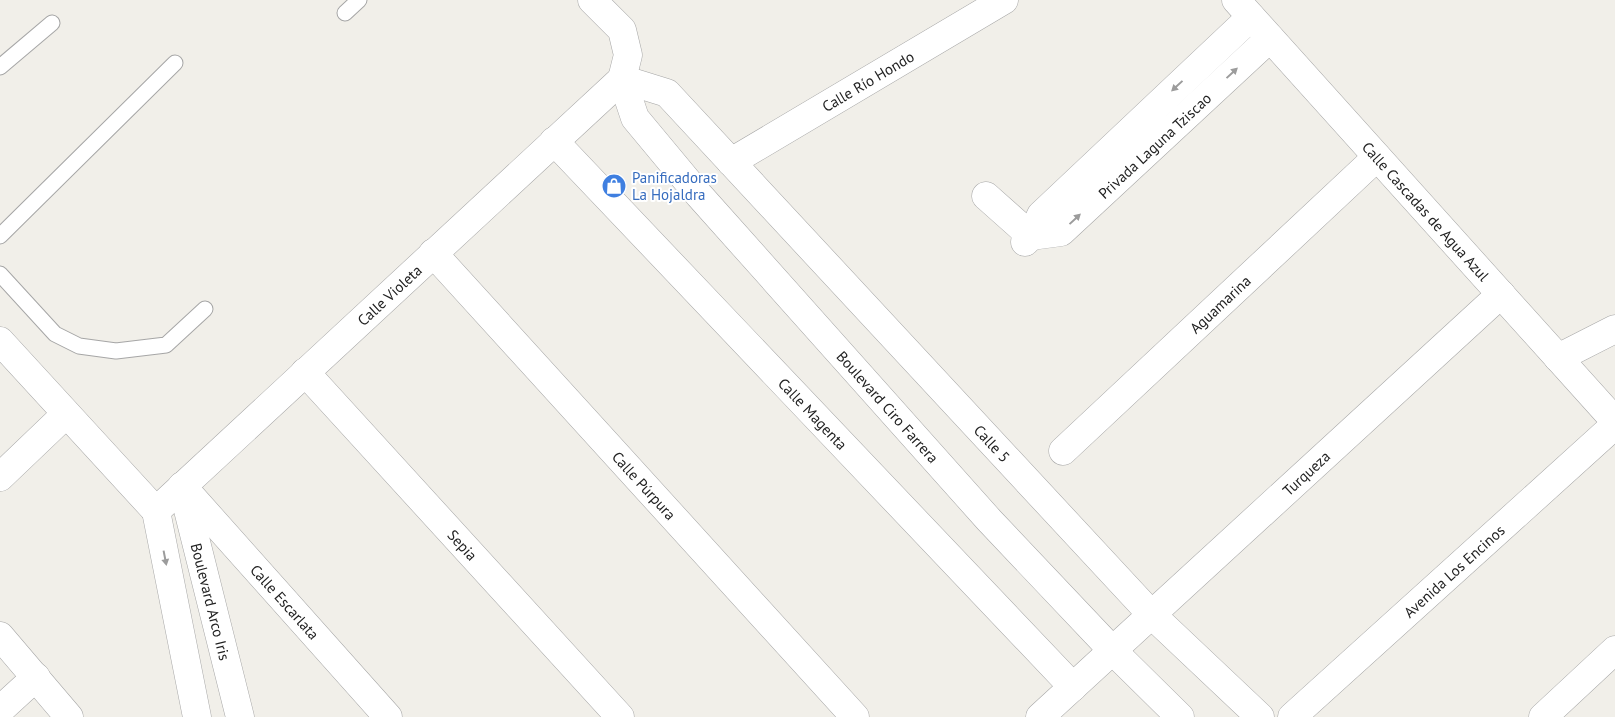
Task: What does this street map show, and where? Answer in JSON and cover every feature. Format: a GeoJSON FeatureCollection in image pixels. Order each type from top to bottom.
{"type":"FeatureCollection","features":[{"type":"Feature","properties":{"kind":"street"},"geometry":{"type":"LineString","coordinates":[[592,0],[622,30],[628,55],[622,79]]}},
{"type":"Feature","properties":{"kind":"street","name":"Calle Río Hondo"},"geometry":{"type":"LineString","coordinates":[[731,162],[1004,0]]}},
{"type":"Feature","properties":{"kind":"street","name":"Calle Cascadas de Agua Azul"},"geometry":{"type":"LineString","coordinates":[[1243,8],[1615,421]]}},
{"type":"Feature","properties":{"kind":"street","name":"Privada Laguna Tziscao"},"geometry":{"type":"LineString","coordinates":[[1028,239],[1041,215],[1243,8]]}},
{"type":"Feature","properties":{"kind":"street","name":"Privada Laguna Tziscao"},"geometry":{"type":"LineString","coordinates":[[1028,239],[1061,232],[1270,38]]}},
{"type":"Feature","properties":{"kind":"street","name":"Calle Violeta"},"geometry":{"type":"LineString","coordinates":[[156,511],[622,79]]}},
{"type":"Feature","properties":{"kind":"street","name":"Calle 5"},"geometry":{"type":"LineString","coordinates":[[622,79],[667,93],[1152,615],[1260,717]]}},
{"type":"Feature","properties":{"kind":"street","name":"Boulevard Ciro Farrera"},"geometry":{"type":"LineString","coordinates":[[622,79],[635,118],[699,195],[989,520],[1113,651],[1180,717]]}},
{"type":"Feature","properties":{"kind":"street","name":"Calle Magenta"},"geometry":{"type":"LineString","coordinates":[[554,142],[1073,687]]}},
{"type":"Feature","properties":{"kind":"street","name":"Aguamarina"},"geometry":{"type":"LineString","coordinates":[[1063,451],[1377,157]]}},
{"type":"Feature","properties":{"kind":"street"},"geometry":{"type":"LineString","coordinates":[[986,196],[1028,239]]}},
{"type":"Feature","properties":{"kind":"street","name":"Calle Púrpura"},"geometry":{"type":"LineString","coordinates":[[433,253],[855,717]]}},
{"type":"Feature","properties":{"kind":"street","name":"Turqueza"},"geometry":{"type":"LineString","coordinates":[[1040,717],[1501,294]]}},
{"type":"Feature","properties":{"kind":"street"},"geometry":{"type":"LineString","coordinates":[[1558,358],[1615,329]]}},
{"type":"Feature","properties":{"kind":"street"},"geometry":{"type":"LineString","coordinates":[[0,341],[156,511],[197,717]]}},
{"type":"Feature","properties":{"kind":"street","name":"Sepia"},"geometry":{"type":"LineString","coordinates":[[305,372],[620,717]]}},
{"type":"Feature","properties":{"kind":"street"},"geometry":{"type":"LineString","coordinates":[[0,477],[66,414]]}},
{"type":"Feature","properties":{"kind":"street","name":"Avenida Los Encinos"},"geometry":{"type":"LineString","coordinates":[[1292,717],[1615,426]]}},
{"type":"Feature","properties":{"kind":"street","name":"Boulevard Arco Iris"},"geometry":{"type":"LineString","coordinates":[[182,486],[240,717]]}},
{"type":"Feature","properties":{"kind":"street","name":"Calle Escarlata"},"geometry":{"type":"LineString","coordinates":[[182,486],[388,717]]}},
{"type":"Feature","properties":{"kind":"street"},"geometry":{"type":"LineString","coordinates":[[0,636],[70,717]]}},
{"type":"Feature","properties":{"kind":"street"},"geometry":{"type":"LineString","coordinates":[[1543,717],[1615,650]]}},
{"type":"Feature","properties":{"kind":"street"},"geometry":{"type":"LineString","coordinates":[[0,710],[36,677]]}},
{"type":"Feature","properties":{"kind":"lane"},"geometry":{"type":"LineString","coordinates":[[345,13],[359,0]]}},
{"type":"Feature","properties":{"kind":"lane"},"geometry":{"type":"LineString","coordinates":[[0,67],[52,24]]}},
{"type":"Feature","properties":{"kind":"lane"},"geometry":{"type":"LineString","coordinates":[[0,236],[175,63]]}},
{"type":"Feature","properties":{"kind":"lane"},"geometry":{"type":"LineString","coordinates":[[0,274],[55,334],[79,346],[116,351],[166,345],[205,309]]}},
{"type":"Feature","properties":{"kind":"place","name":"Panificadoras La Hojaldra"},"geometry":{"type":"Point","coordinates":[614,186]}}]}
